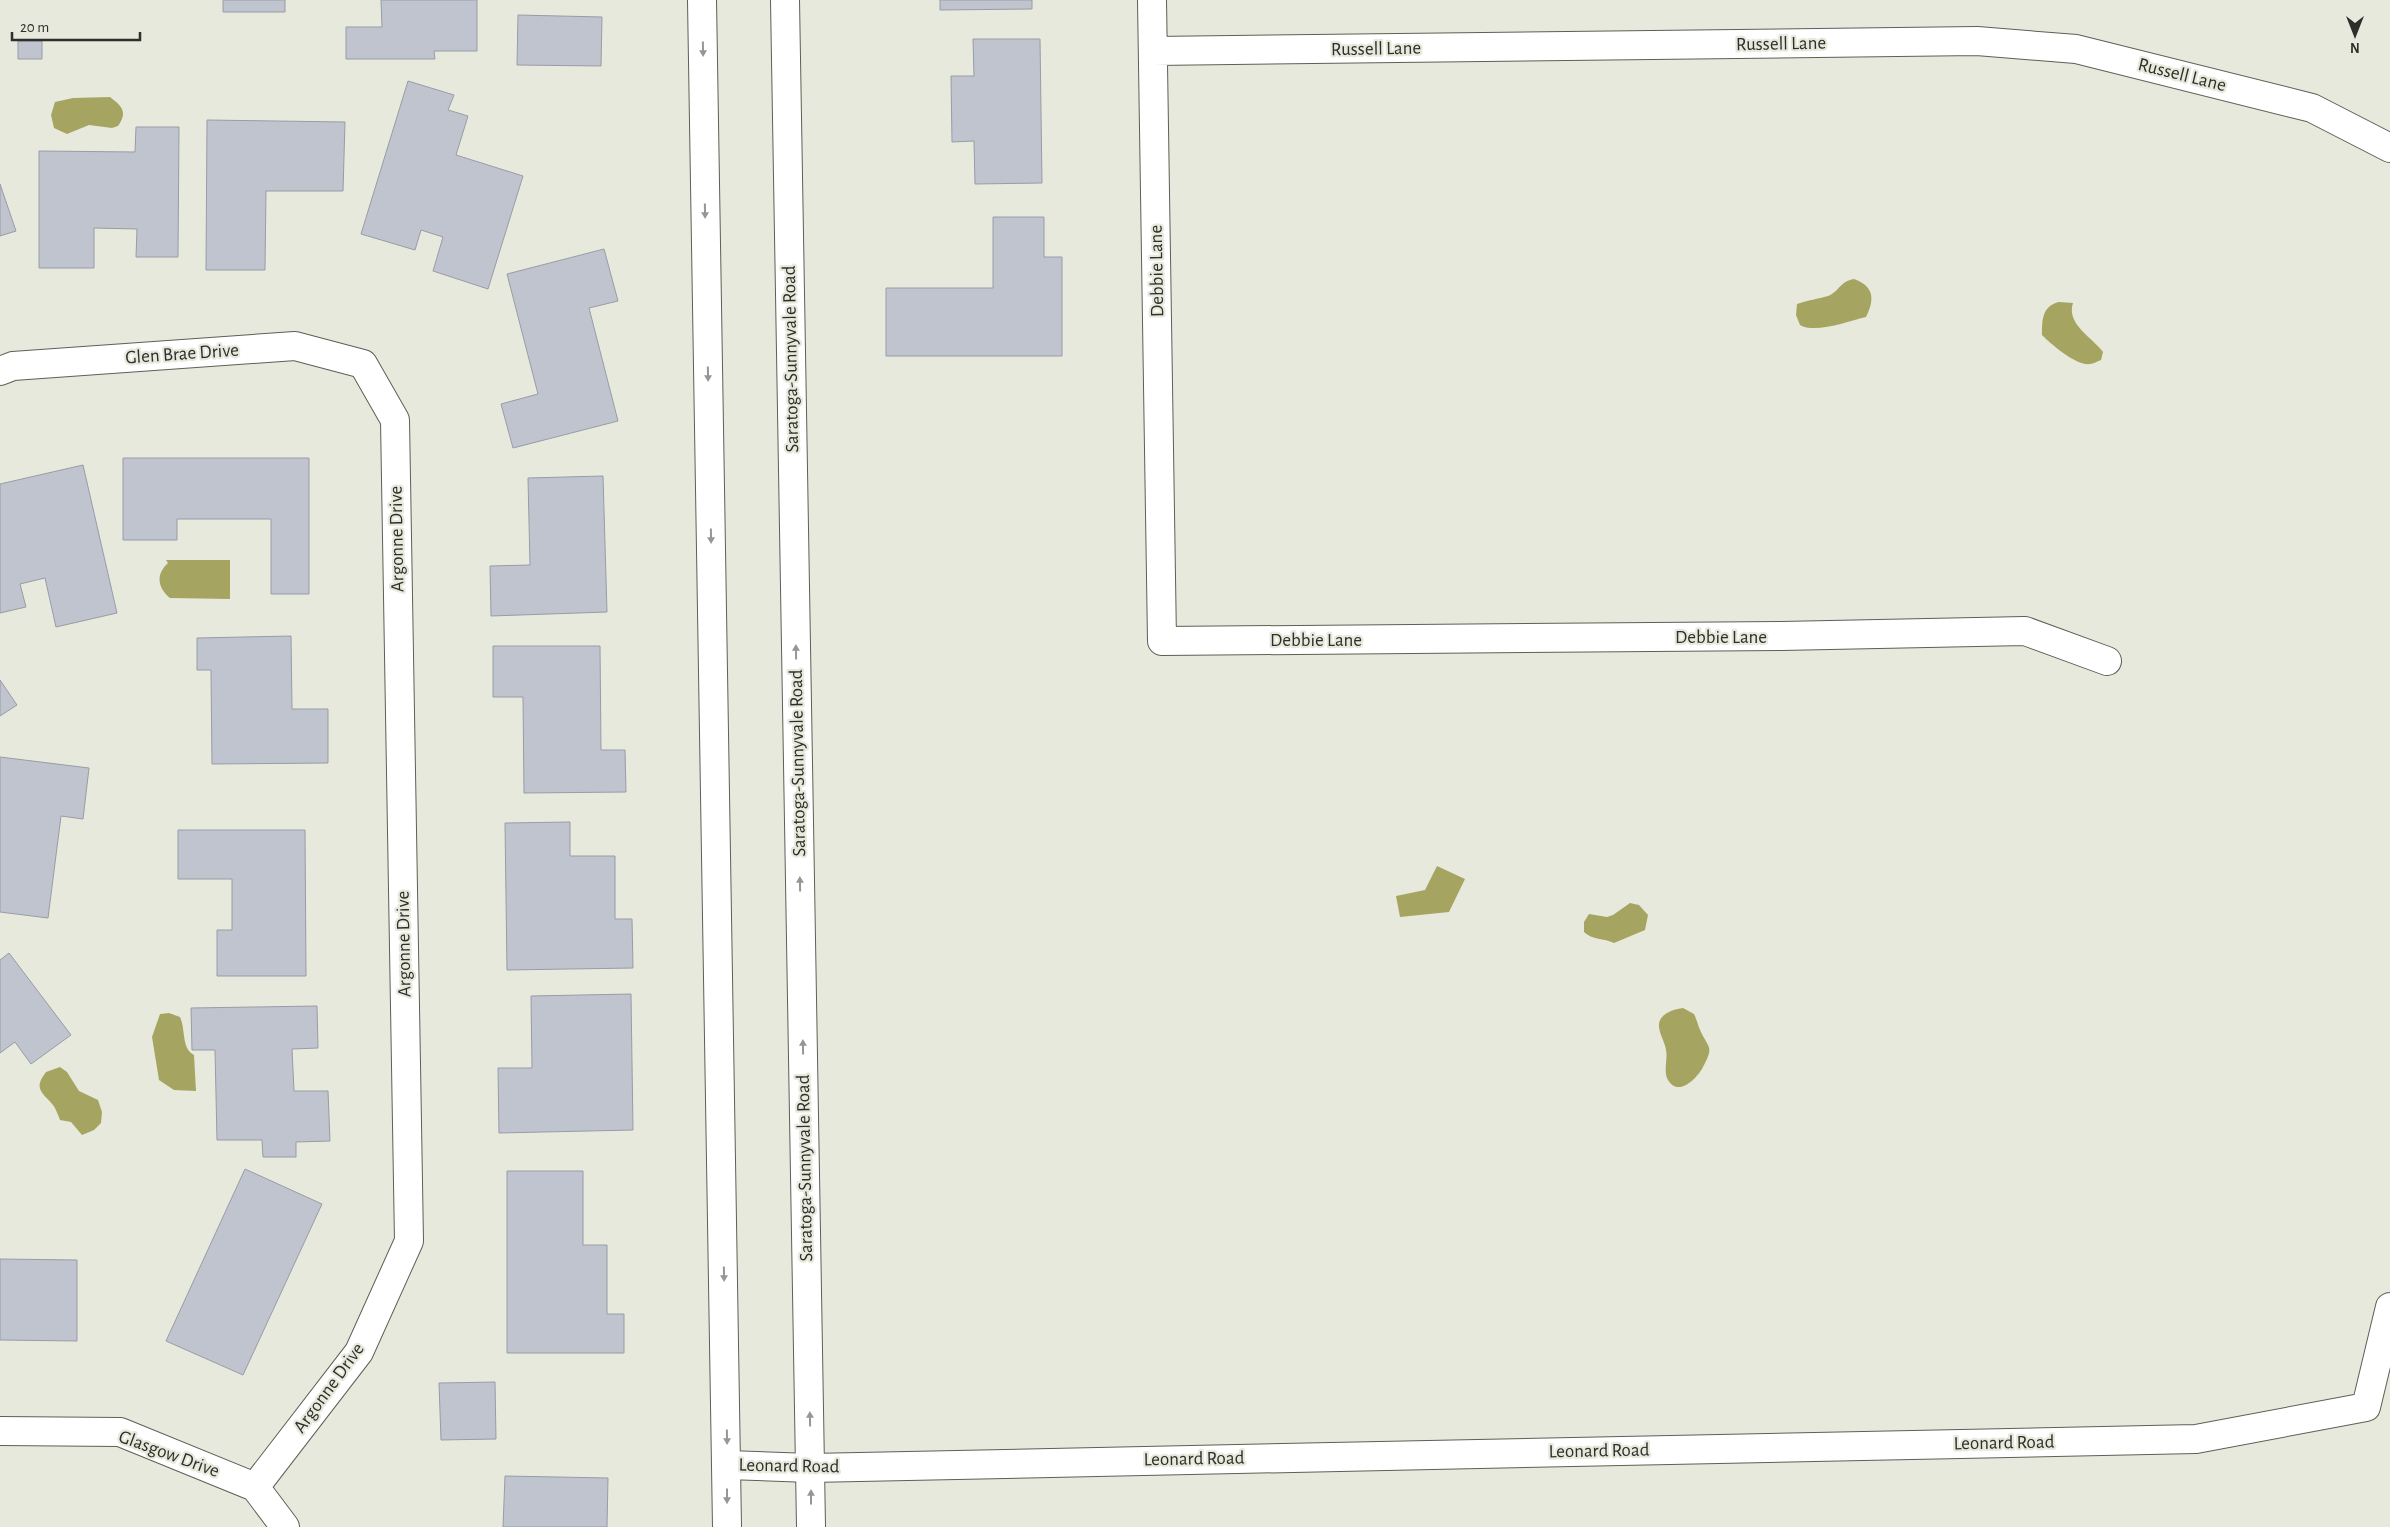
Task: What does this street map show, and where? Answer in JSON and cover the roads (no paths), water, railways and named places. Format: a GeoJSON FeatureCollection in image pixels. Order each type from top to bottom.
{"type":"FeatureCollection","features":[{"type":"Feature","properties":{"kind":"street"},"geometry":{"type":"LineString","coordinates":[[702,0],[728,1527]]}},
{"type":"Feature","properties":{"kind":"street","name":"Saratoga-Sunnyvale Road"},"geometry":{"type":"LineString","coordinates":[[785,0],[811,1527]]}},
{"type":"Feature","properties":{"kind":"street","name":"Debbie Lane"},"geometry":{"type":"LineString","coordinates":[[1152,0],[1162,641],[1771,636],[2024,631],[2107,661]]}},
{"type":"Feature","properties":{"kind":"street","name":"Russell Lane"},"geometry":{"type":"LineString","coordinates":[[1154,51],[1977,42],[2076,48],[2312,108],[2390,148]]}},
{"type":"Feature","properties":{"kind":"street","name":"Glen Brae Drive"},"geometry":{"type":"LineString","coordinates":[[0,371],[13,366],[295,346],[363,364]]}},
{"type":"Feature","properties":{"kind":"street","name":"Argonne Drive"},"geometry":{"type":"LineString","coordinates":[[255,1487],[359,1352],[409,1241],[395,420],[363,364]]}},
{"type":"Feature","properties":{"kind":"street","name":"Leonard Road"},"geometry":{"type":"LineString","coordinates":[[727,1465],[810,1468],[2196,1439],[2366,1407],[2390,1307]]}},
{"type":"Feature","properties":{"kind":"street","name":"Glasgow Drive"},"geometry":{"type":"LineString","coordinates":[[0,1431],[120,1432],[255,1487]]}},
{"type":"Feature","properties":{"kind":"street"},"geometry":{"type":"LineString","coordinates":[[255,1487],[284,1527]]}}]}
